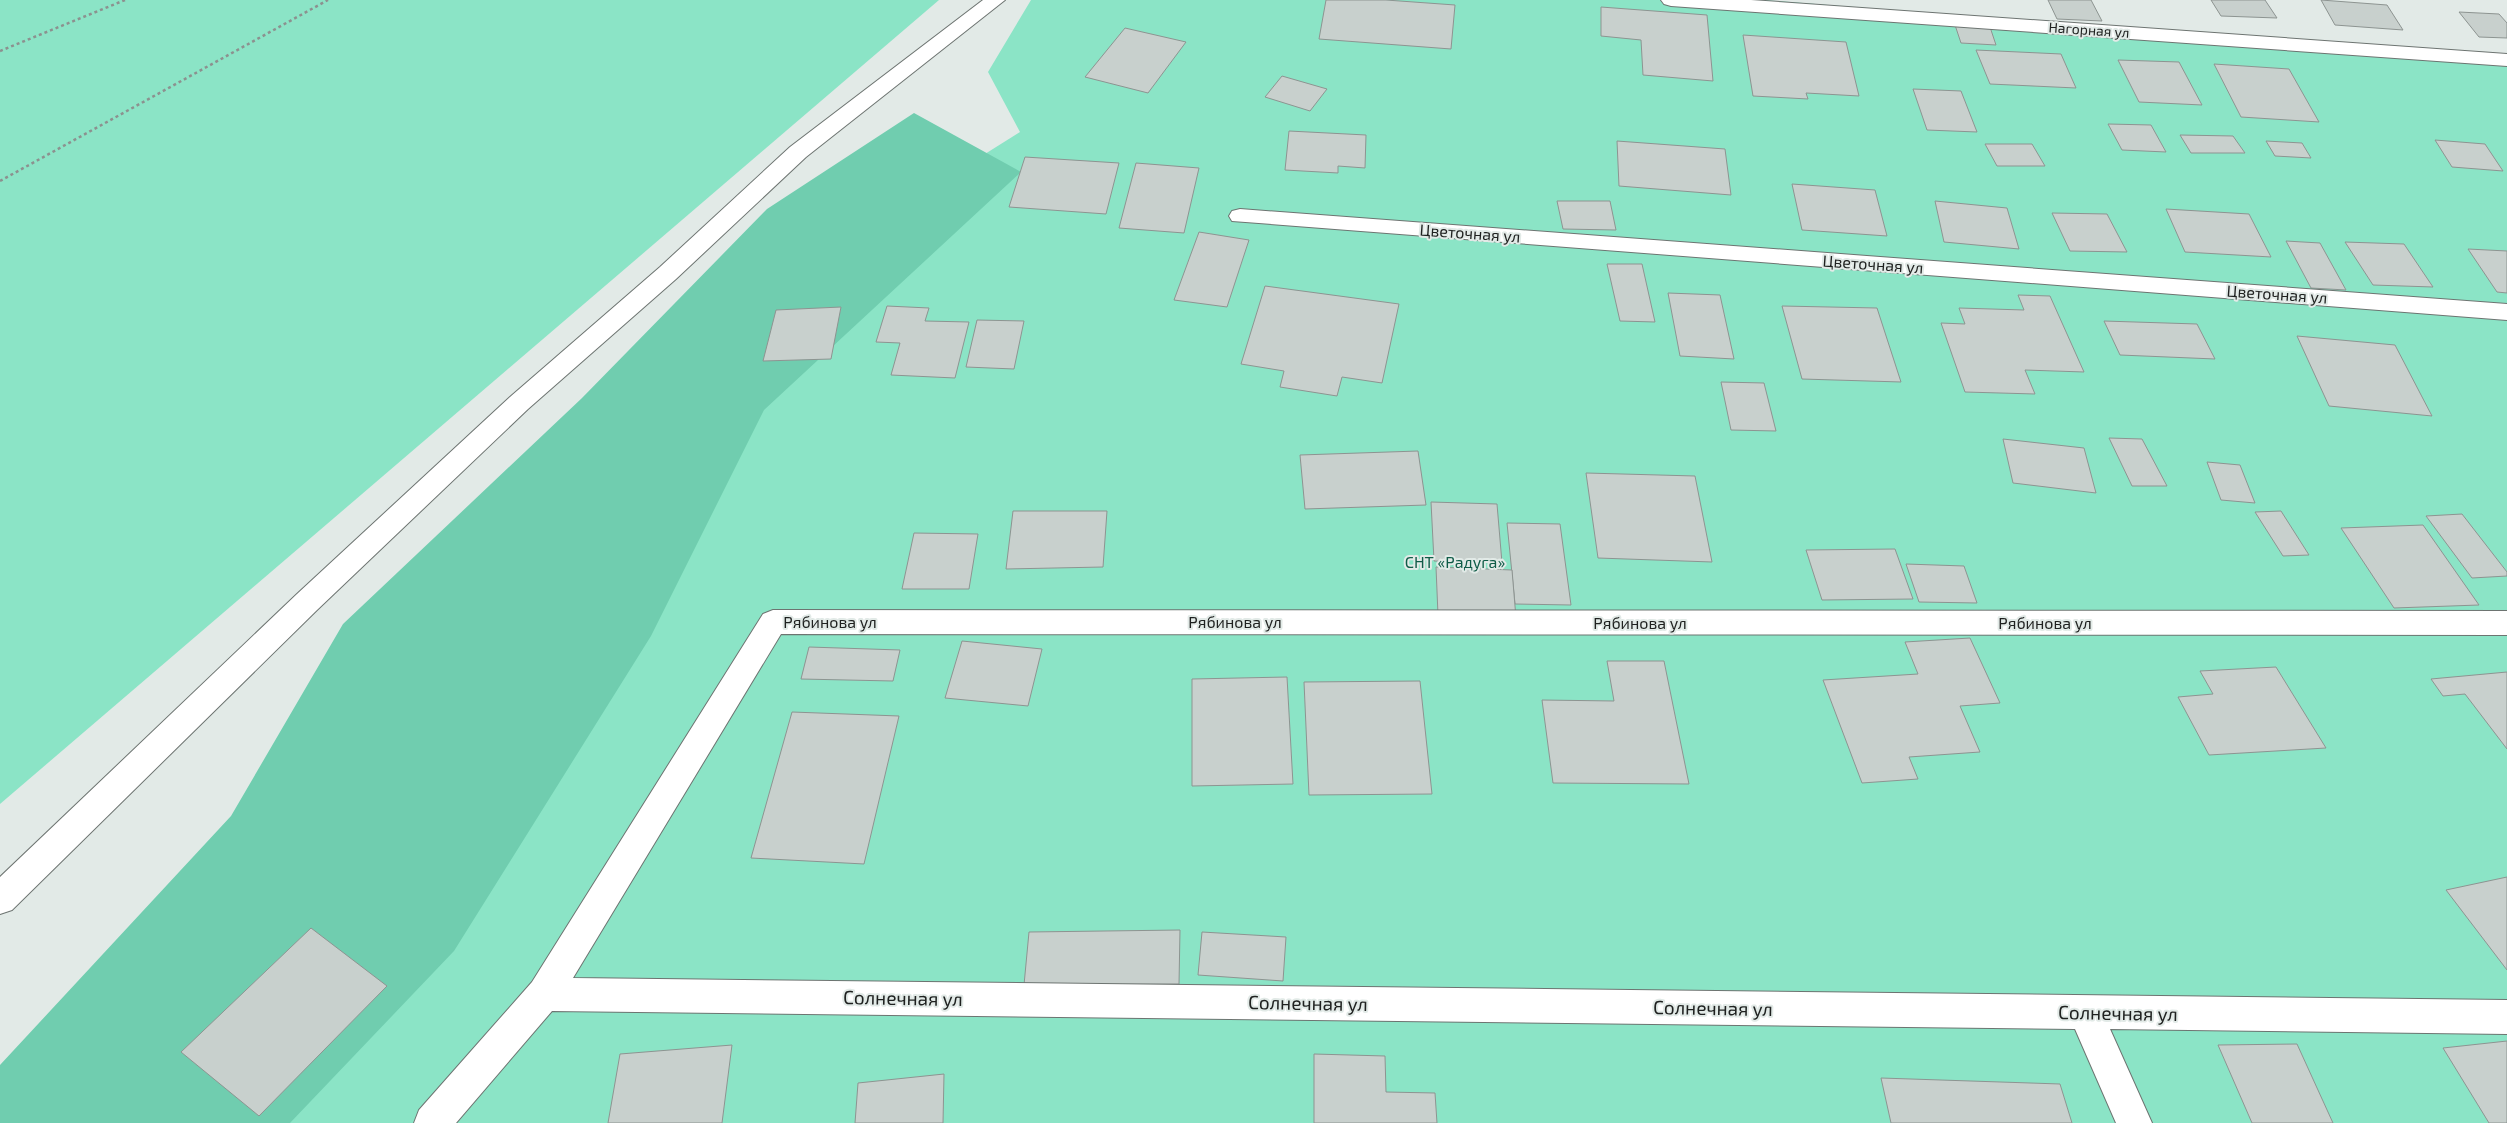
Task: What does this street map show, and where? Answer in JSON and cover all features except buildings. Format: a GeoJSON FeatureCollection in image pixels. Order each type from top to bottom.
{"type":"FeatureCollection","features":[{"type":"Feature","properties":{"kind":"street"},"geometry":{"type":"LineString","coordinates":[[0,899],[300,609],[519,403],[668,273],[798,152],[995,0]]}},
{"type":"Feature","properties":{"kind":"street","name":"Нагорная ул"},"geometry":{"type":"LineString","coordinates":[[1671,0],[2507,60]]}},
{"type":"Feature","properties":{"kind":"street","name":"Цветочная ул"},"geometry":{"type":"LineString","coordinates":[[1240,216],[2507,312]]}},
{"type":"Feature","properties":{"kind":"street","name":"Рябинова ул"},"geometry":{"type":"LineString","coordinates":[[544,994],[773,622],[2507,623]]}},
{"type":"Feature","properties":{"kind":"street"},"geometry":{"type":"LineString","coordinates":[[432,1123],[544,994]]}},
{"type":"Feature","properties":{"kind":"street","name":"Солнечная ул"},"geometry":{"type":"LineString","coordinates":[[544,994],[2507,1017]]}},
{"type":"Feature","properties":{"kind":"street"},"geometry":{"type":"LineString","coordinates":[[2085,1013],[2134,1123]]}},
{"type":"Feature","properties":{"kind":"path"},"geometry":{"type":"LineString","coordinates":[[0,51],[125,0]]}},
{"type":"Feature","properties":{"kind":"path"},"geometry":{"type":"LineString","coordinates":[[0,181],[328,0]]}},
{"type":"Feature","properties":{"kind":"green space"},"geometry":{"type":"Polygon","coordinates":[[[0,0],[939,0],[0,804],[0,0]]]}},
{"type":"Feature","properties":{"kind":"green space","name":"СНТ «Радуга»"},"geometry":{"type":"Polygon","coordinates":[[[1031,0],[1764,0],[2507,59],[2507,1123],[18,1123],[781,282],[1020,132],[988,72],[1031,0]]]}},
{"type":"Feature","properties":{"kind":"green space"},"geometry":{"type":"Polygon","coordinates":[[[914,113],[1021,172],[764,410],[651,636],[454,951],[290,1123],[0,1123],[0,1065],[231,816],[343,624],[582,398],[767,209],[914,113]]]}}]}
